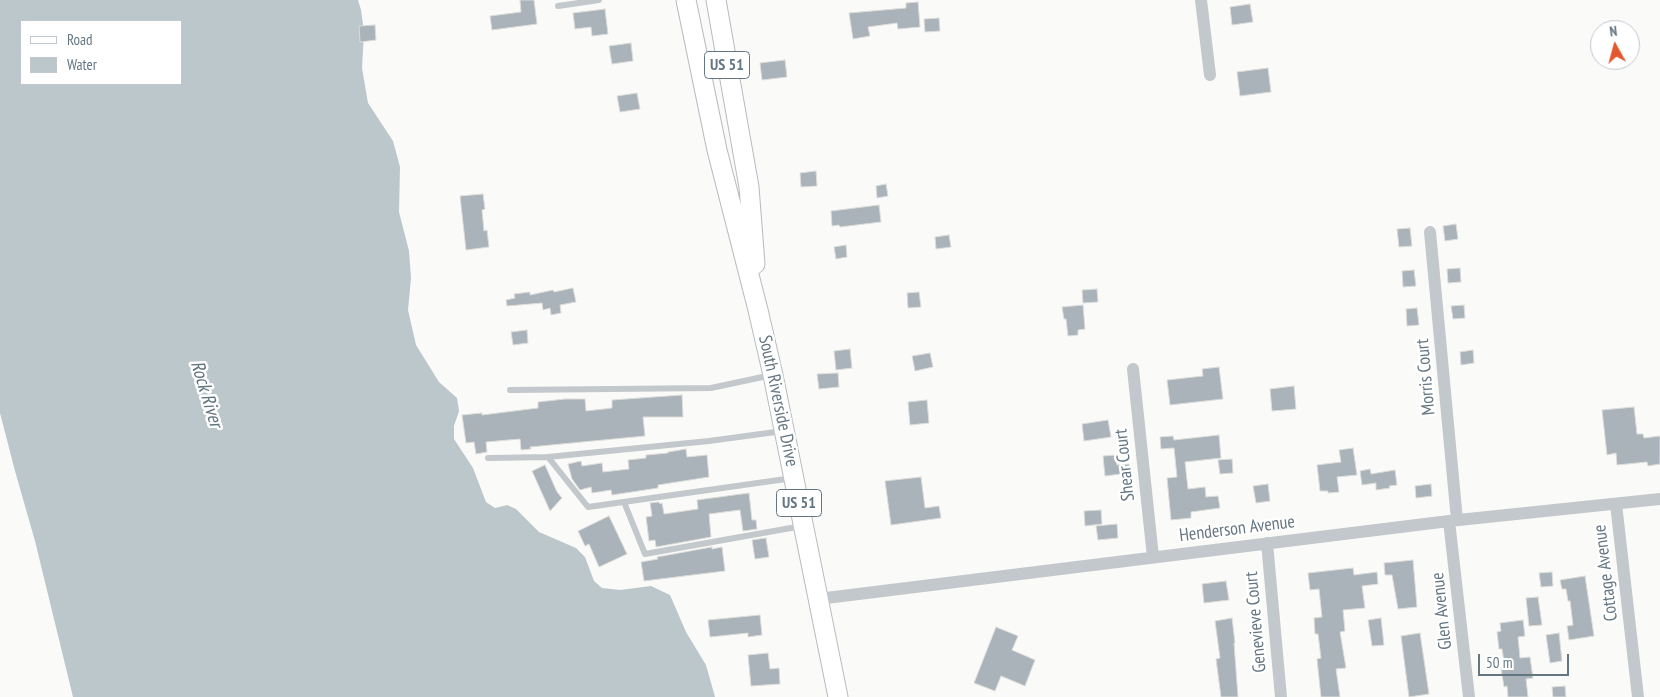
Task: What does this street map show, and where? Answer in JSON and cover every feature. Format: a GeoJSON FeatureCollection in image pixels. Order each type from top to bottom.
{"type":"FeatureCollection","features":[{"type":"Feature","properties":{"kind":"main road","name":"South Riverside Drive"},"geometry":{"type":"LineString","coordinates":[[686,0],[717,150],[773,375],[838,697]]}},
{"type":"Feature","properties":{"kind":"main road","name":"South Riverside Drive"},"geometry":{"type":"LineString","coordinates":[[716,0],[749,186],[758,310]]}},
{"type":"Feature","properties":{"kind":"street"},"geometry":{"type":"LineString","coordinates":[[1202,0],[1210,74]]}},
{"type":"Feature","properties":{"kind":"street","name":"Morris Court"},"geometry":{"type":"LineString","coordinates":[[1430,232],[1453,520]]}},
{"type":"Feature","properties":{"kind":"street","name":"Shear Court"},"geometry":{"type":"LineString","coordinates":[[1133,369],[1153,557]]}},
{"type":"Feature","properties":{"kind":"street","name":"Henderson Avenue"},"geometry":{"type":"LineString","coordinates":[[818,599],[1453,520],[1660,499]]}},
{"type":"Feature","properties":{"kind":"street","name":"Cottage Avenue"},"geometry":{"type":"LineString","coordinates":[[1616,504],[1638,697]]}},
{"type":"Feature","properties":{"kind":"street","name":"Glen Avenue"},"geometry":{"type":"LineString","coordinates":[[1453,520],[1469,697]]}},
{"type":"Feature","properties":{"kind":"street","name":"Genevieve Court"},"geometry":{"type":"LineString","coordinates":[[1267,543],[1281,697]]}},
{"type":"Feature","properties":{"kind":"lane"},"geometry":{"type":"LineString","coordinates":[[558,6],[599,0]]}},
{"type":"Feature","properties":{"kind":"lane"},"geometry":{"type":"LineString","coordinates":[[510,390],[712,388],[773,375]]}},
{"type":"Feature","properties":{"kind":"lane"},"geometry":{"type":"LineString","coordinates":[[488,458],[548,457],[709,441],[784,431]]}},
{"type":"Feature","properties":{"kind":"lane"},"geometry":{"type":"LineString","coordinates":[[548,457],[588,507],[794,478]]}},
{"type":"Feature","properties":{"kind":"lane"},"geometry":{"type":"LineString","coordinates":[[624,502],[645,554],[803,526]]}},
{"type":"Feature","properties":{"kind":"water","name":"Rock River"},"geometry":{"type":"Polygon","coordinates":[[[0,0],[358,0],[364,32],[362,68],[368,103],[393,141],[400,167],[399,212],[409,251],[411,278],[408,310],[416,345],[439,382],[457,398],[459,411],[454,426],[454,439],[473,468],[486,502],[495,508],[507,505],[516,509],[539,532],[576,548],[585,557],[594,581],[602,588],[620,590],[651,586],[670,595],[686,632],[706,665],[715,697],[73,697],[35,541],[0,413],[0,0]]]}},
{"type":"Feature","properties":{"kind":"building"},"geometry":{"type":"Polygon","coordinates":[[[520,0],[534,0],[537,24],[492,30],[490,16],[521,12],[520,0]]]}},
{"type":"Feature","properties":{"kind":"building"},"geometry":{"type":"Polygon","coordinates":[[[918,2],[920,27],[898,29],[897,23],[868,27],[870,36],[853,39],[849,13],[906,8],[906,3],[918,2]]]}},
{"type":"Feature","properties":{"kind":"building"},"geometry":{"type":"Polygon","coordinates":[[[1250,4],[1253,22],[1232,25],[1230,7],[1250,4]]]}},
{"type":"Feature","properties":{"kind":"building"},"geometry":{"type":"Polygon","coordinates":[[[605,9],[608,34],[592,36],[591,27],[575,29],[573,13],[605,9]]]}},
{"type":"Feature","properties":{"kind":"building"},"geometry":{"type":"Polygon","coordinates":[[[939,18],[940,31],[925,32],[924,19],[939,18]]]}},
{"type":"Feature","properties":{"kind":"building"},"geometry":{"type":"Polygon","coordinates":[[[375,25],[376,40],[360,42],[359,26],[375,25]]]}},
{"type":"Feature","properties":{"kind":"building"},"geometry":{"type":"Polygon","coordinates":[[[631,43],[633,61],[612,64],[609,46],[631,43]]]}},
{"type":"Feature","properties":{"kind":"building"},"geometry":{"type":"Polygon","coordinates":[[[785,60],[787,77],[762,80],[760,63],[785,60]]]}},
{"type":"Feature","properties":{"kind":"building"},"geometry":{"type":"Polygon","coordinates":[[[1268,68],[1271,92],[1240,96],[1237,72],[1268,68]]]}},
{"type":"Feature","properties":{"kind":"building"},"geometry":{"type":"Polygon","coordinates":[[[637,93],[640,109],[620,112],[617,96],[637,93]]]}},
{"type":"Feature","properties":{"kind":"building"},"geometry":{"type":"Polygon","coordinates":[[[816,171],[817,186],[801,187],[800,173],[816,171]]]}},
{"type":"Feature","properties":{"kind":"building"},"geometry":{"type":"Polygon","coordinates":[[[886,184],[888,196],[877,198],[876,186],[886,184]]]}},
{"type":"Feature","properties":{"kind":"building"},"geometry":{"type":"Polygon","coordinates":[[[483,194],[485,209],[482,210],[484,231],[487,230],[489,247],[466,250],[460,196],[483,194]]]}},
{"type":"Feature","properties":{"kind":"building"},"geometry":{"type":"Polygon","coordinates":[[[879,205],[881,222],[840,227],[839,225],[832,226],[831,211],[879,205]]]}},
{"type":"Feature","properties":{"kind":"building"},"geometry":{"type":"Polygon","coordinates":[[[1456,224],[1458,239],[1445,241],[1443,226],[1456,224]]]}},
{"type":"Feature","properties":{"kind":"building"},"geometry":{"type":"Polygon","coordinates":[[[1410,228],[1412,246],[1399,247],[1397,229],[1410,228]]]}},
{"type":"Feature","properties":{"kind":"building"},"geometry":{"type":"Polygon","coordinates":[[[949,235],[951,247],[936,249],[935,237],[949,235]]]}},
{"type":"Feature","properties":{"kind":"building"},"geometry":{"type":"Polygon","coordinates":[[[846,245],[847,257],[836,259],[834,247],[846,245]]]}},
{"type":"Feature","properties":{"kind":"building"},"geometry":{"type":"Polygon","coordinates":[[[1460,268],[1461,282],[1448,283],[1447,269],[1460,268]]]}},
{"type":"Feature","properties":{"kind":"building"},"geometry":{"type":"Polygon","coordinates":[[[1414,270],[1416,286],[1403,287],[1402,271],[1414,270]]]}},
{"type":"Feature","properties":{"kind":"building"},"geometry":{"type":"Polygon","coordinates":[[[573,288],[576,302],[560,305],[561,313],[551,315],[550,308],[543,310],[542,303],[507,306],[506,300],[515,298],[514,294],[530,292],[530,295],[573,288]]]}},
{"type":"Feature","properties":{"kind":"building"},"geometry":{"type":"Polygon","coordinates":[[[1097,289],[1098,302],[1083,303],[1082,290],[1097,289]]]}},
{"type":"Feature","properties":{"kind":"building"},"geometry":{"type":"Polygon","coordinates":[[[919,292],[921,307],[908,308],[907,293],[919,292]]]}},
{"type":"Feature","properties":{"kind":"building"},"geometry":{"type":"Polygon","coordinates":[[[1083,305],[1085,329],[1078,330],[1078,335],[1068,336],[1062,307],[1083,305]]]}},
{"type":"Feature","properties":{"kind":"building"},"geometry":{"type":"Polygon","coordinates":[[[1464,305],[1465,318],[1453,319],[1451,306],[1464,305]]]}},
{"type":"Feature","properties":{"kind":"building"},"geometry":{"type":"Polygon","coordinates":[[[1417,308],[1419,325],[1407,326],[1406,309],[1417,308]]]}},
{"type":"Feature","properties":{"kind":"building"},"geometry":{"type":"Polygon","coordinates":[[[527,330],[528,343],[513,345],[511,332],[527,330]]]}},
{"type":"Feature","properties":{"kind":"building"},"geometry":{"type":"Polygon","coordinates":[[[850,349],[852,368],[836,370],[834,351],[850,349]]]}},
{"type":"Feature","properties":{"kind":"building"},"geometry":{"type":"Polygon","coordinates":[[[1473,350],[1474,363],[1461,365],[1460,352],[1473,350]]]}},
{"type":"Feature","properties":{"kind":"building"},"geometry":{"type":"Polygon","coordinates":[[[930,353],[933,367],[915,371],[912,356],[930,353]]]}},
{"type":"Feature","properties":{"kind":"building"},"geometry":{"type":"Polygon","coordinates":[[[1219,367],[1223,399],[1170,405],[1167,380],[1203,376],[1202,369],[1219,367]]]}},
{"type":"Feature","properties":{"kind":"building"},"geometry":{"type":"Polygon","coordinates":[[[838,373],[839,387],[819,389],[817,374],[838,373]]]}},
{"type":"Feature","properties":{"kind":"building"},"geometry":{"type":"Polygon","coordinates":[[[1294,386],[1296,409],[1272,411],[1270,389],[1294,386]]]}},
{"type":"Feature","properties":{"kind":"building"},"geometry":{"type":"Polygon","coordinates":[[[682,395],[683,417],[643,417],[645,436],[530,447],[531,449],[521,450],[520,439],[486,442],[487,452],[476,454],[474,442],[466,443],[462,415],[482,413],[482,415],[538,408],[538,402],[565,399],[585,399],[586,411],[612,408],[612,400],[682,395]]]}},
{"type":"Feature","properties":{"kind":"building"},"geometry":{"type":"Polygon","coordinates":[[[927,400],[929,423],[910,425],[908,402],[927,400]]]}},
{"type":"Feature","properties":{"kind":"building"},"geometry":{"type":"Polygon","coordinates":[[[1634,407],[1637,434],[1643,434],[1644,438],[1660,436],[1660,464],[1648,466],[1647,462],[1617,465],[1616,453],[1607,455],[1602,410],[1634,407]]]}},
{"type":"Feature","properties":{"kind":"building"},"geometry":{"type":"Polygon","coordinates":[[[1108,420],[1111,437],[1084,441],[1082,424],[1108,420]]]}},
{"type":"Feature","properties":{"kind":"building"},"geometry":{"type":"Polygon","coordinates":[[[1219,435],[1221,458],[1185,462],[1188,489],[1205,487],[1206,497],[1218,496],[1220,508],[1191,512],[1191,518],[1171,520],[1167,478],[1177,477],[1174,448],[1161,449],[1160,437],[1173,436],[1174,440],[1219,435]]]}},
{"type":"Feature","properties":{"kind":"building"},"geometry":{"type":"Polygon","coordinates":[[[1353,448],[1357,475],[1337,477],[1339,492],[1328,493],[1328,491],[1320,491],[1317,465],[1341,462],[1339,450],[1353,448]]]}},
{"type":"Feature","properties":{"kind":"building"},"geometry":{"type":"Polygon","coordinates":[[[686,449],[687,457],[707,455],[709,477],[658,485],[658,488],[612,495],[611,490],[592,493],[591,487],[580,490],[572,479],[568,464],[581,461],[582,466],[602,463],[603,472],[629,469],[628,460],[646,458],[646,455],[686,449]]]}},
{"type":"Feature","properties":{"kind":"building"},"geometry":{"type":"Polygon","coordinates":[[[1116,455],[1117,465],[1129,464],[1130,473],[1105,476],[1103,456],[1116,455]]]}},
{"type":"Feature","properties":{"kind":"building"},"geometry":{"type":"Polygon","coordinates":[[[1232,459],[1233,473],[1220,474],[1218,460],[1232,459]]]}},
{"type":"Feature","properties":{"kind":"building"},"geometry":{"type":"Polygon","coordinates":[[[545,465],[557,492],[562,498],[550,511],[532,471],[545,465]]]}},
{"type":"Feature","properties":{"kind":"building"},"geometry":{"type":"Polygon","coordinates":[[[1370,469],[1371,474],[1395,470],[1397,485],[1376,490],[1376,483],[1362,485],[1360,471],[1370,469]]]}},
{"type":"Feature","properties":{"kind":"building"},"geometry":{"type":"Polygon","coordinates":[[[921,477],[925,508],[939,506],[941,518],[891,525],[885,481],[921,477]]]}},
{"type":"Feature","properties":{"kind":"building"},"geometry":{"type":"Polygon","coordinates":[[[1268,484],[1270,501],[1256,503],[1253,486],[1268,484]]]}},
{"type":"Feature","properties":{"kind":"building"},"geometry":{"type":"Polygon","coordinates":[[[1431,484],[1432,496],[1416,498],[1415,486],[1431,484]]]}},
{"type":"Feature","properties":{"kind":"building"},"geometry":{"type":"Polygon","coordinates":[[[749,493],[752,520],[756,520],[757,529],[743,531],[740,510],[709,514],[711,537],[656,547],[655,540],[649,541],[646,517],[652,516],[650,503],[662,503],[664,514],[698,509],[697,500],[749,493]]]}},
{"type":"Feature","properties":{"kind":"building"},"geometry":{"type":"Polygon","coordinates":[[[1101,510],[1102,524],[1085,526],[1084,511],[1101,510]]]}},
{"type":"Feature","properties":{"kind":"building"},"geometry":{"type":"Polygon","coordinates":[[[609,516],[627,554],[599,567],[589,544],[585,546],[578,531],[609,516]]]}},
{"type":"Feature","properties":{"kind":"building"},"geometry":{"type":"Polygon","coordinates":[[[1117,524],[1118,538],[1098,540],[1096,526],[1117,524]]]}},
{"type":"Feature","properties":{"kind":"building"},"geometry":{"type":"Polygon","coordinates":[[[766,538],[769,557],[755,559],[752,540],[766,538]]]}},
{"type":"Feature","properties":{"kind":"building"},"geometry":{"type":"Polygon","coordinates":[[[712,547],[712,549],[722,547],[725,571],[644,581],[641,562],[658,559],[657,557],[712,547]]]}},
{"type":"Feature","properties":{"kind":"building"},"geometry":{"type":"Polygon","coordinates":[[[1413,560],[1417,607],[1398,609],[1392,575],[1385,575],[1384,563],[1413,560]]]}},
{"type":"Feature","properties":{"kind":"building"},"geometry":{"type":"Polygon","coordinates":[[[1353,568],[1354,575],[1377,572],[1378,584],[1362,586],[1365,608],[1343,610],[1345,631],[1340,632],[1346,668],[1336,669],[1340,697],[1321,697],[1317,659],[1321,658],[1318,634],[1315,634],[1314,618],[1322,617],[1319,589],[1310,590],[1308,573],[1353,568]]]}},
{"type":"Feature","properties":{"kind":"building"},"geometry":{"type":"Polygon","coordinates":[[[1552,572],[1553,586],[1541,587],[1539,573],[1552,572]]]}},
{"type":"Feature","properties":{"kind":"building"},"geometry":{"type":"Polygon","coordinates":[[[1585,576],[1594,636],[1569,640],[1567,626],[1573,625],[1570,601],[1568,601],[1566,589],[1562,589],[1560,580],[1585,576]]]}},
{"type":"Feature","properties":{"kind":"building"},"geometry":{"type":"Polygon","coordinates":[[[1226,581],[1229,600],[1204,603],[1202,584],[1226,581]]]}},
{"type":"Feature","properties":{"kind":"building"},"geometry":{"type":"Polygon","coordinates":[[[1538,597],[1542,625],[1529,626],[1526,598],[1538,597]]]}},
{"type":"Feature","properties":{"kind":"building"},"geometry":{"type":"Polygon","coordinates":[[[760,615],[762,635],[748,637],[748,633],[710,637],[708,620],[760,615]]]}},
{"type":"Feature","properties":{"kind":"building"},"geometry":{"type":"Polygon","coordinates":[[[1232,618],[1238,697],[1221,697],[1216,659],[1220,658],[1215,621],[1232,618]]]}},
{"type":"Feature","properties":{"kind":"building"},"geometry":{"type":"Polygon","coordinates":[[[1381,618],[1384,645],[1372,646],[1368,620],[1381,618]]]}},
{"type":"Feature","properties":{"kind":"building"},"geometry":{"type":"Polygon","coordinates":[[[1523,620],[1525,636],[1518,637],[1520,658],[1530,657],[1533,678],[1526,679],[1528,697],[1508,697],[1507,686],[1504,687],[1501,668],[1505,668],[1502,649],[1499,649],[1497,632],[1501,631],[1500,623],[1523,620]]]}},
{"type":"Feature","properties":{"kind":"building"},"geometry":{"type":"Polygon","coordinates":[[[996,627],[1018,636],[1012,650],[1035,660],[1025,686],[1001,676],[995,691],[974,683],[996,627]]]}},
{"type":"Feature","properties":{"kind":"building"},"geometry":{"type":"Polygon","coordinates":[[[1420,633],[1429,694],[1409,697],[1401,636],[1420,633]]]}},
{"type":"Feature","properties":{"kind":"building"},"geometry":{"type":"Polygon","coordinates":[[[1559,633],[1562,661],[1550,663],[1546,635],[1559,633]]]}},
{"type":"Feature","properties":{"kind":"building"},"geometry":{"type":"Polygon","coordinates":[[[768,653],[770,669],[779,668],[780,684],[751,686],[748,655],[768,653]]]}},
{"type":"Feature","properties":{"kind":"building"},"geometry":{"type":"Polygon","coordinates":[[[1565,686],[1566,697],[1553,697],[1552,687],[1565,686]]]}}]}
